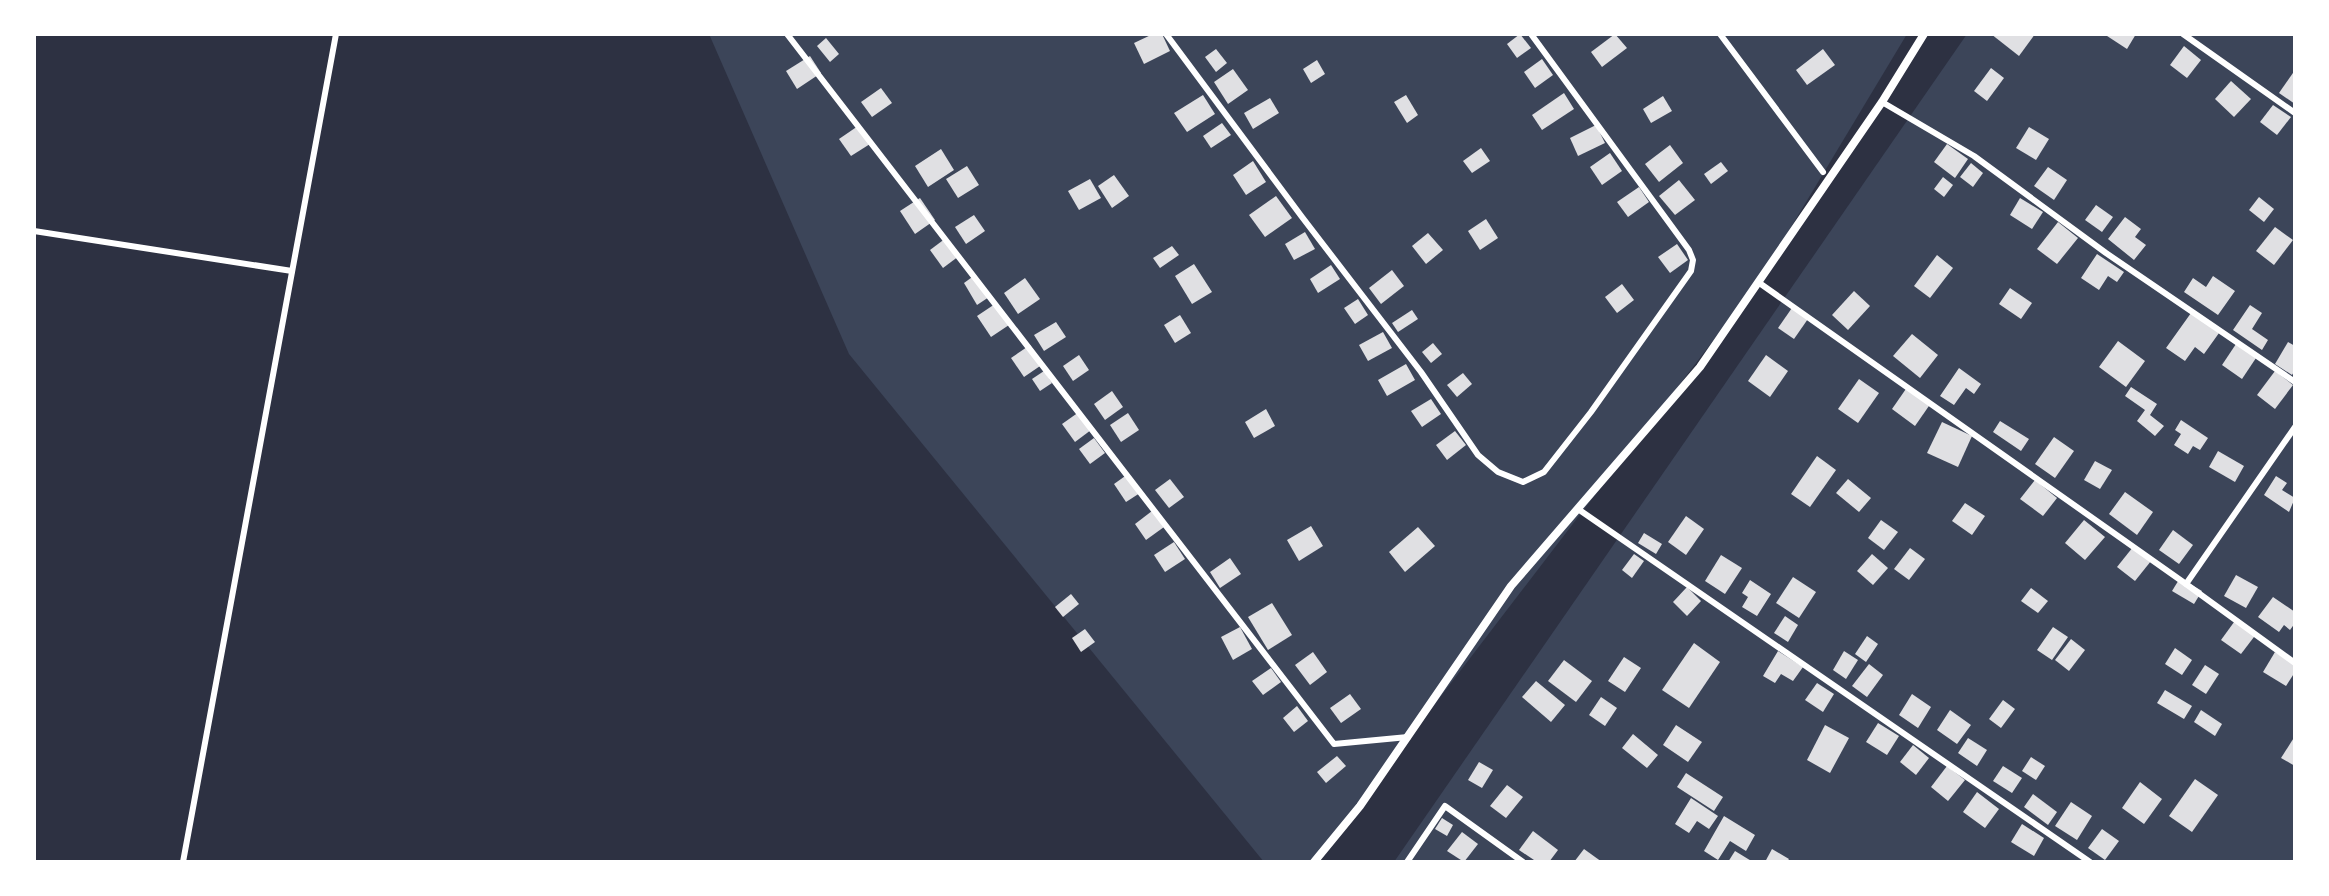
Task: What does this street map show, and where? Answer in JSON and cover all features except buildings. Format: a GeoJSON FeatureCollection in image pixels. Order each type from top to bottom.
{"type":"FeatureCollection","features":[{"type":"Feature","properties":{"kind":"street"},"geometry":{"type":"LineString","coordinates":[[1314,862],[1360,806],[1511,586],[1700,367],[1882,102],[1924,34]]}},
{"type":"Feature","properties":{"kind":"lane"},"geometry":{"type":"LineString","coordinates":[[183,862],[336,34]]}},
{"type":"Feature","properties":{"kind":"lane"},"geometry":{"type":"LineString","coordinates":[[787,34],[1334,744],[1408,737]]}},
{"type":"Feature","properties":{"kind":"lane"},"geometry":{"type":"LineString","coordinates":[[1166,34],[1421,372],[1478,455],[1498,472],[1523,482],[1544,472],[1591,412],[1691,271],[1693,260],[1689,250],[1531,34]]}},
{"type":"Feature","properties":{"kind":"lane"},"geometry":{"type":"LineString","coordinates":[[1720,34],[1823,172]]}},
{"type":"Feature","properties":{"kind":"lane"},"geometry":{"type":"LineString","coordinates":[[2183,34],[2295,113]]}},
{"type":"Feature","properties":{"kind":"lane"},"geometry":{"type":"LineString","coordinates":[[1882,102],[1974,156],[2106,253],[2295,382]]}},
{"type":"Feature","properties":{"kind":"lane"},"geometry":{"type":"LineString","coordinates":[[34,231],[292,271]]}},
{"type":"Feature","properties":{"kind":"lane"},"geometry":{"type":"LineString","coordinates":[[1758,282],[2295,663]]}},
{"type":"Feature","properties":{"kind":"lane"},"geometry":{"type":"LineString","coordinates":[[2186,584],[2295,427]]}},
{"type":"Feature","properties":{"kind":"lane"},"geometry":{"type":"LineString","coordinates":[[1578,509],[2090,862]]}},
{"type":"Feature","properties":{"kind":"lane"},"geometry":{"type":"LineString","coordinates":[[1407,862],[1445,806],[1523,862]]}},
{"type":"Feature","properties":{"kind":"shaded area"},"geometry":{"type":"Polygon","coordinates":[[[709,34],[1907,34],[1758,282],[1314,862],[1264,862],[849,354],[709,34]]]}},
{"type":"Feature","properties":{"kind":"shaded area"},"geometry":{"type":"Polygon","coordinates":[[[1967,34],[2295,34],[2295,862],[1394,862],[1967,34]]]}}]}
